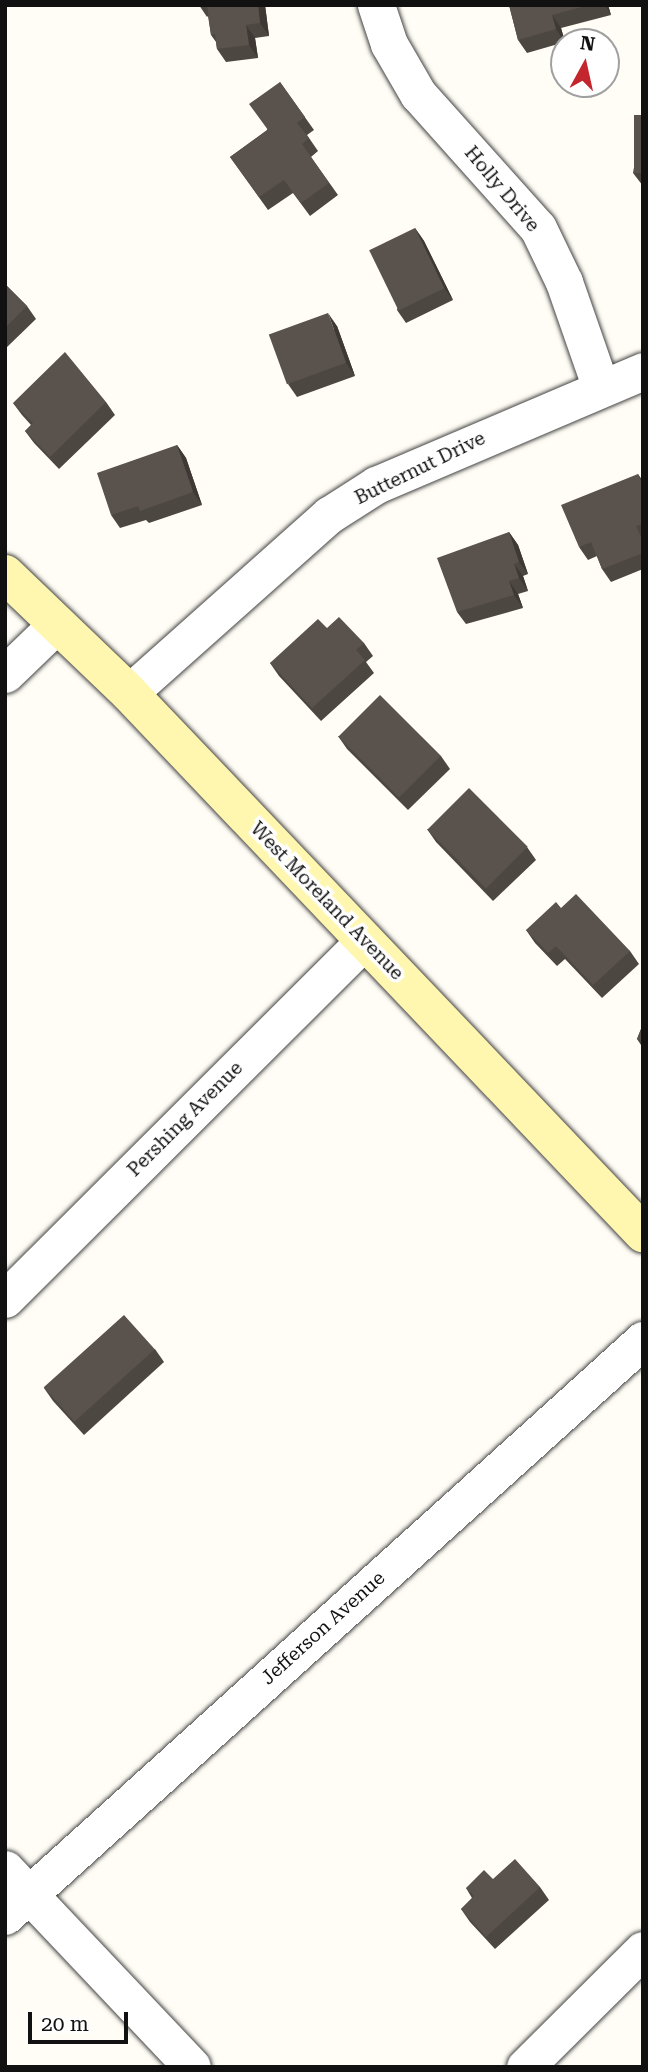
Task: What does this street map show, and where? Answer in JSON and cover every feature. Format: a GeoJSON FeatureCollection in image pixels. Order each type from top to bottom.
{"type":"FeatureCollection","features":[{"type":"Feature","properties":{"kind":"street","name":"Holly Drive"},"geometry":{"type":"LineString","coordinates":[[376,5],[388,44],[418,94],[538,228],[564,282],[601,388]]}},
{"type":"Feature","properties":{"kind":"street","name":"Butternut Drive"},"geometry":{"type":"LineString","coordinates":[[129,693],[341,508],[440,455],[643,371]]}},
{"type":"Feature","properties":{"kind":"street","name":"West Moreland Avenue"},"geometry":{"type":"LineString","coordinates":[[5,574],[129,693],[643,1233]]}},
{"type":"Feature","properties":{"kind":"street"},"geometry":{"type":"LineString","coordinates":[[5,674],[56,625]]}},
{"type":"Feature","properties":{"kind":"street","name":"Pershing Avenue"},"geometry":{"type":"LineString","coordinates":[[5,1299],[365,940]]}},
{"type":"Feature","properties":{"kind":"street","name":"Jefferson Avenue"},"geometry":{"type":"LineString","coordinates":[[13,1893],[643,1340]]}},
{"type":"Feature","properties":{"kind":"street"},"geometry":{"type":"LineString","coordinates":[[13,1893],[192,2067]]}},
{"type":"Feature","properties":{"kind":"street"},"geometry":{"type":"LineString","coordinates":[[526,2067],[643,1950]]}},
{"type":"Feature","properties":{"kind":"building"},"geometry":{"type":"Polygon","coordinates":[[[207,5],[258,5],[260,23],[246,25],[249,45],[217,49],[215,34],[211,35],[207,5]]]}},
{"type":"Feature","properties":{"kind":"building"},"geometry":{"type":"Polygon","coordinates":[[[509,5],[589,5],[552,15],[556,28],[518,40],[509,5]]]}},
{"type":"Feature","properties":{"kind":"building"},"geometry":{"type":"Polygon","coordinates":[[[280,82],[305,117],[297,123],[309,138],[302,144],[329,183],[301,203],[284,180],[259,197],[230,157],[268,130],[249,104],[280,82]]]}},
{"type":"Feature","properties":{"kind":"building"},"geometry":{"type":"Polygon","coordinates":[[[634,115],[643,115],[643,173],[634,173],[634,115]]]}},
{"type":"Feature","properties":{"kind":"building"},"geometry":{"type":"Polygon","coordinates":[[[415,228],[444,288],[399,311],[369,250],[415,228]]]}},
{"type":"Feature","properties":{"kind":"building"},"geometry":{"type":"Polygon","coordinates":[[[5,284],[27,306],[5,328],[5,284]]]}},
{"type":"Feature","properties":{"kind":"building"},"geometry":{"type":"Polygon","coordinates":[[[328,313],[346,363],[287,384],[269,335],[328,313]]]}},
{"type":"Feature","properties":{"kind":"building"},"geometry":{"type":"Polygon","coordinates":[[[65,352],[106,402],[50,457],[25,431],[33,423],[13,403],[65,352]]]}},
{"type":"Feature","properties":{"kind":"building"},"geometry":{"type":"Polygon","coordinates":[[[177,445],[193,492],[140,511],[138,506],[111,515],[97,473],[177,445]]]}},
{"type":"Feature","properties":{"kind":"building"},"geometry":{"type":"Polygon","coordinates":[[[638,474],[643,486],[643,524],[636,526],[643,541],[643,553],[602,569],[591,542],[579,547],[561,505],[638,474]]]}},
{"type":"Feature","properties":{"kind":"building"},"geometry":{"type":"Polygon","coordinates":[[[509,532],[519,562],[514,564],[519,578],[509,581],[514,595],[457,612],[437,558],[509,532]]]}},
{"type":"Feature","properties":{"kind":"building"},"geometry":{"type":"Polygon","coordinates":[[[339,617],[364,643],[356,650],[365,660],[312,708],[270,663],[318,619],[327,628],[339,617]]]}},
{"type":"Feature","properties":{"kind":"building"},"geometry":{"type":"Polygon","coordinates":[[[380,695],[441,756],[399,798],[338,737],[380,695]]]}},
{"type":"Feature","properties":{"kind":"building"},"geometry":{"type":"Polygon","coordinates":[[[469,788],[528,847],[486,888],[427,830],[469,788]]]}},
{"type":"Feature","properties":{"kind":"building"},"geometry":{"type":"Polygon","coordinates":[[[576,894],[630,951],[593,985],[556,946],[548,953],[526,930],[556,902],[561,908],[576,894]]]}},
{"type":"Feature","properties":{"kind":"building"},"geometry":{"type":"Polygon","coordinates":[[[643,1024],[643,1042],[637,1039],[643,1024]]]}},
{"type":"Feature","properties":{"kind":"building"},"geometry":{"type":"Polygon","coordinates":[[[124,1315],[155,1349],[75,1421],[44,1387],[124,1315]]]}},
{"type":"Feature","properties":{"kind":"building"},"geometry":{"type":"Polygon","coordinates":[[[515,1859],[540,1887],[486,1937],[461,1909],[474,1896],[466,1888],[484,1870],[493,1879],[515,1859]]]}}]}
